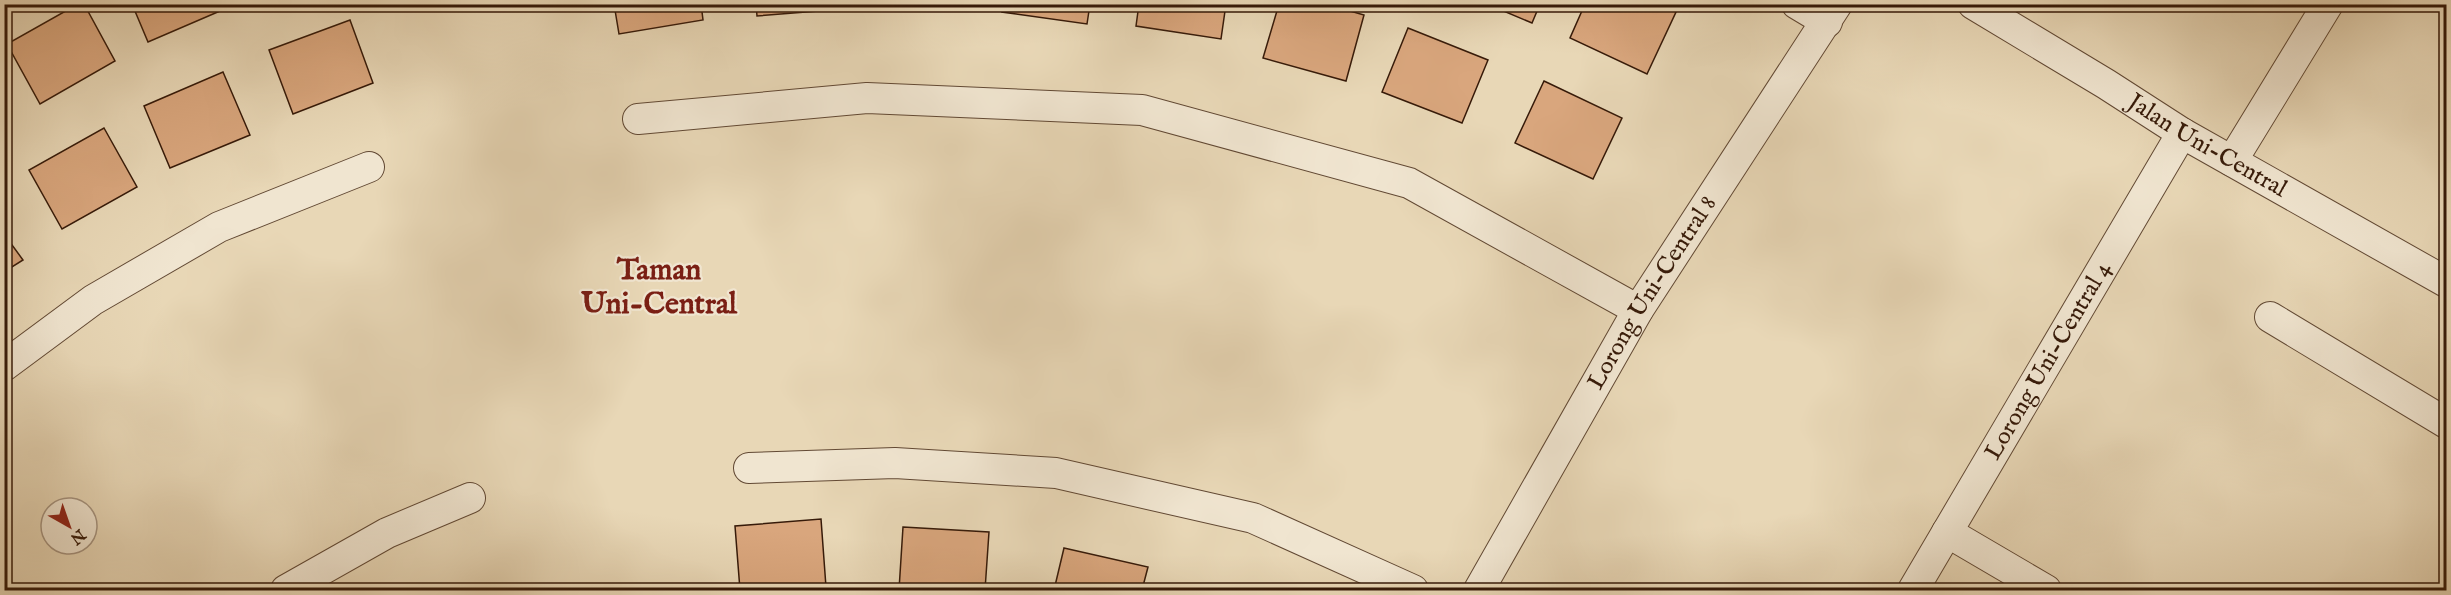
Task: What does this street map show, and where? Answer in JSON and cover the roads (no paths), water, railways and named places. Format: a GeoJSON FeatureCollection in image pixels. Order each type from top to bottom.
{"type":"FeatureCollection","features":[{"type":"Feature","properties":{"kind":"street"},"geometry":{"type":"LineString","coordinates":[[1797,4],[1832,13]]}},
{"type":"Feature","properties":{"kind":"street","name":"Jalan Uni-Central"},"geometry":{"type":"LineString","coordinates":[[1973,4],[2182,133],[2446,282]]}},
{"type":"Feature","properties":{"kind":"street"},"geometry":{"type":"LineString","coordinates":[[2232,161],[2328,4]]}},
{"type":"Feature","properties":{"kind":"street","name":"Lorong Uni-Central 8"},"geometry":{"type":"LineString","coordinates":[[1479,591],[1638,309],[1832,13]]}},
{"type":"Feature","properties":{"kind":"street"},"geometry":{"type":"LineString","coordinates":[[638,119],[867,98],[1142,110],[1409,183],[1638,309]]}},
{"type":"Feature","properties":{"kind":"street","name":"Lorong Uni-Central 4"},"geometry":{"type":"LineString","coordinates":[[1913,591],[2182,133]]}},
{"type":"Feature","properties":{"kind":"street"},"geometry":{"type":"LineString","coordinates":[[4,366],[93,300],[219,227],[369,167]]}},
{"type":"Feature","properties":{"kind":"street"},"geometry":{"type":"LineString","coordinates":[[2270,317],[2446,423]]}},
{"type":"Feature","properties":{"kind":"street"},"geometry":{"type":"LineString","coordinates":[[749,468],[895,463],[1056,473],[1252,518],[1413,591]]}},
{"type":"Feature","properties":{"kind":"street"},"geometry":{"type":"LineString","coordinates":[[286,591],[387,533],[470,498]]}},
{"type":"Feature","properties":{"kind":"street"},"geometry":{"type":"LineString","coordinates":[[1947,532],[2046,591]]}},
{"type":"Feature","properties":{"kind":"district","name":"Taman Uni-Central"},"geometry":{"type":"Point","coordinates":[659,288]}}]}
